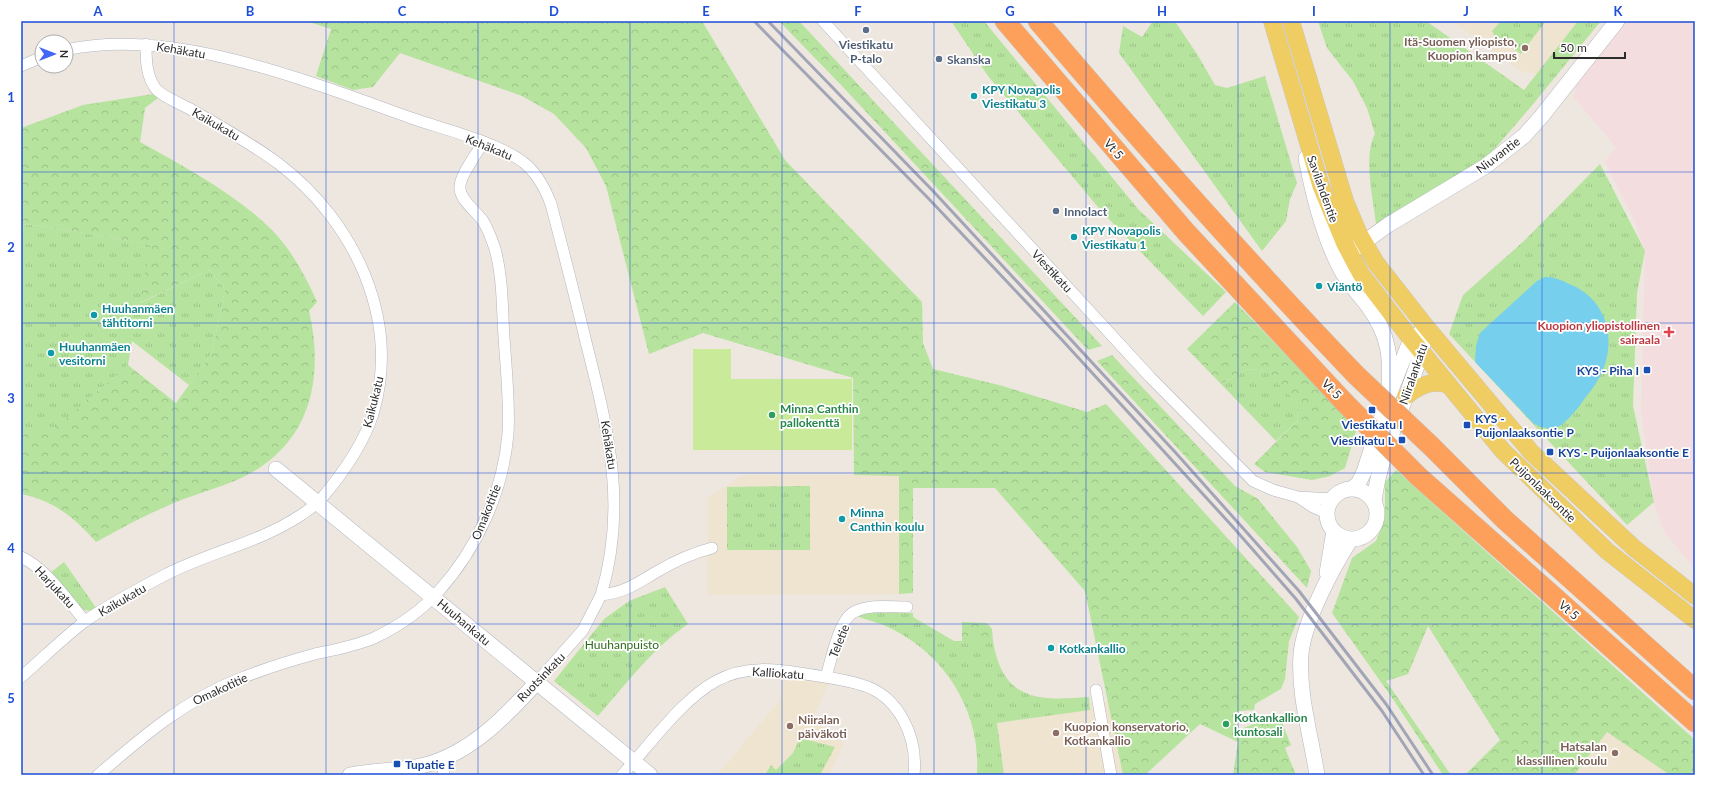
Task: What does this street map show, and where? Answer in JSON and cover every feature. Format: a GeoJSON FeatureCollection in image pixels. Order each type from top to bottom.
{"type":"FeatureCollection","features":[{"type":"Feature","properties":{"kind":"highway","name":"Vt 5"},"geometry":{"type":"LineString","coordinates":[[1005,21],[1186,232],[1345,403],[1418,476],[1695,722]]}},
{"type":"Feature","properties":{"kind":"highway","name":"Vt 5"},"geometry":{"type":"LineString","coordinates":[[1038,21],[1127,126],[1290,306],[1356,375],[1431,446],[1505,520],[1695,690]]}},
{"type":"Feature","properties":{"kind":"main road","name":"Savilahdentie"},"geometry":{"type":"LineString","coordinates":[[1272,21],[1321,186],[1349,253],[1361,274],[1411,339]]}},
{"type":"Feature","properties":{"kind":"main road","name":"Savilahdentie"},"geometry":{"type":"LineString","coordinates":[[1291,21],[1345,201],[1364,242],[1376,263],[1427,328]]}},
{"type":"Feature","properties":{"kind":"main road","name":"Niuvantie"},"geometry":{"type":"LineString","coordinates":[[1349,253],[1388,225],[1486,166],[1524,136],[1541,117],[1617,21]]}},
{"type":"Feature","properties":{"kind":"main road"},"geometry":{"type":"LineString","coordinates":[[1295,100],[1311,183],[1328,240],[1340,267],[1354,290],[1377,318],[1384,332],[1389,350],[1389,395]]}},
{"type":"Feature","properties":{"kind":"main road","name":"Niiralankatu"},"geometry":{"type":"LineString","coordinates":[[1352,489],[1358,484],[1364,472],[1389,395],[1411,339],[1427,328]]}},
{"type":"Feature","properties":{"kind":"main road","name":"Niiralankatu"},"geometry":{"type":"LineString","coordinates":[[1374,502],[1380,470],[1423,352],[1427,328]]}},
{"type":"Feature","properties":{"kind":"main road","name":"Puijonlaaksontie"},"geometry":{"type":"LineString","coordinates":[[1427,328],[1531,452],[1634,548],[1695,596]]}},
{"type":"Feature","properties":{"kind":"main road","name":"Puijonlaaksontie"},"geometry":{"type":"LineString","coordinates":[[1411,339],[1503,451],[1607,551],[1695,620]]}},
{"type":"Feature","properties":{"kind":"main road"},"geometry":{"type":"LineString","coordinates":[[1406,396],[1428,383],[1440,382],[1449,385]]}},
{"type":"Feature","properties":{"kind":"main road","name":"Huuhankatu"},"geometry":{"type":"LineString","coordinates":[[276,469],[434,596],[650,775]]}},
{"type":"Feature","properties":{"kind":"main road"},"geometry":{"type":"LineString","coordinates":[[1352,489],[1367,494],[1374,502],[1377,514],[1373,526],[1362,536],[1351,539],[1339,536],[1328,522],[1329,506],[1339,492],[1352,489]]}},
{"type":"Feature","properties":{"kind":"main road"},"geometry":{"type":"LineString","coordinates":[[1324,586],[1334,531]]}},
{"type":"Feature","properties":{"kind":"main road"},"geometry":{"type":"LineString","coordinates":[[1317,775],[1302,687],[1302,645],[1324,586],[1351,539]]}},
{"type":"Feature","properties":{"kind":"main road","name":"Ruotsinkatu"},"geometry":{"type":"LineString","coordinates":[[350,775],[425,765],[442,759],[472,742],[489,730],[537,682]]}},
{"type":"Feature","properties":{"kind":"street","name":"Viestikatu"},"geometry":{"type":"LineString","coordinates":[[823,21],[1150,377],[1253,481],[1273,490],[1329,506]]}},
{"type":"Feature","properties":{"kind":"street","name":"Kehäkatu"},"geometry":{"type":"LineString","coordinates":[[74,48],[88,45],[146,44],[185,50],[280,73],[483,143],[509,153],[524,163],[540,180],[551,204],[600,397],[612,454],[614,522],[610,557],[601,595]]}},
{"type":"Feature","properties":{"kind":"street","name":"Kaikukatu"},"geometry":{"type":"LineString","coordinates":[[21,677],[85,621],[166,574],[190,563],[266,534],[292,521],[318,502],[346,467],[356,450],[370,421],[377,396],[381,374],[382,346],[377,314],[368,281],[352,248],[330,214],[315,196],[298,180],[253,146],[158,90],[150,79],[146,62],[146,44]]}},
{"type":"Feature","properties":{"kind":"street"},"geometry":{"type":"LineString","coordinates":[[21,66],[34,60]]}},
{"type":"Feature","properties":{"kind":"street","name":"Omakotitie"},"geometry":{"type":"LineString","coordinates":[[98,775],[164,720],[211,691],[278,665],[375,638],[407,619],[434,596],[461,564],[481,531],[501,474],[508,434],[508,392],[500,276],[495,249],[484,222],[462,196],[460,191],[460,185],[464,176],[483,143]]}},
{"type":"Feature","properties":{"kind":"street"},"geometry":{"type":"LineString","coordinates":[[601,595],[628,589],[674,562],[693,553],[712,548]]}},
{"type":"Feature","properties":{"kind":"street","name":"Harjukatu"},"geometry":{"type":"LineString","coordinates":[[21,557],[34,564],[85,621]]}},
{"type":"Feature","properties":{"kind":"street","name":"Ruotsinkatu"},"geometry":{"type":"LineString","coordinates":[[537,682],[583,630],[601,595]]}},
{"type":"Feature","properties":{"kind":"street","name":"Teletie"},"geometry":{"type":"LineString","coordinates":[[826,677],[843,625],[853,612],[868,607],[907,607]]}},
{"type":"Feature","properties":{"kind":"street","name":"Kalliokatu"},"geometry":{"type":"LineString","coordinates":[[622,775],[693,697],[717,680],[736,673],[755,669],[786,671],[826,677],[863,685],[874,689],[896,708],[910,734],[915,756],[914,775]]}},
{"type":"Feature","properties":{"kind":"street"},"geometry":{"type":"LineString","coordinates":[[1096,690],[1111,775]]}},
{"type":"Feature","properties":{"kind":"street"},"geometry":{"type":"LineString","coordinates":[[442,759],[444,775]]}},
{"type":"Feature","properties":{"kind":"shaded area","name":"Itä-Suomen yliopisto, Kuopion kampus"},"geometry":{"type":"Polygon","coordinates":[[[1452,21],[1583,21],[1541,75],[1521,71],[1452,21]]]}},
{"type":"Feature","properties":{"kind":"shaded area","name":"Kuopion yliopistollinen sairaala"},"geometry":{"type":"Polygon","coordinates":[[[1626,21],[1695,21],[1695,569],[1664,532],[1654,502],[1641,412],[1645,251],[1634,220],[1605,162],[1616,147],[1574,98],[1576,86],[1626,21]]]}},
{"type":"Feature","properties":{"kind":"shaded area"},"geometry":{"type":"Polygon","coordinates":[[[743,475],[899,475],[899,594],[707,595],[708,498],[743,475]]]}},
{"type":"Feature","properties":{"kind":"shaded area","name":"Niiralan päiväkoti"},"geometry":{"type":"Polygon","coordinates":[[[784,678],[829,682],[813,718],[844,744],[829,775],[717,775],[779,701],[784,678]]]}},
{"type":"Feature","properties":{"kind":"shaded area","name":"Kuopion konservatorio, Kotkankallio"},"geometry":{"type":"Polygon","coordinates":[[[1108,701],[1123,775],[1004,775],[997,723],[1089,710],[1088,703],[1108,701]]]}},
{"type":"Feature","properties":{"kind":"shaded area","name":"Hatsalan klassillinen koulu"},"geometry":{"type":"Polygon","coordinates":[[[1607,732],[1670,775],[1574,775],[1607,732]]]}},
{"type":"Feature","properties":{"kind":"green space"},"geometry":{"type":"Polygon","coordinates":[[[306,21],[702,21],[785,160],[922,302],[923,343],[933,369],[999,385],[1087,412],[1106,404],[1299,617],[1289,641],[1285,679],[1281,689],[1255,704],[1254,710],[1239,711],[1233,714],[1238,730],[1273,717],[1282,723],[1291,745],[1285,748],[1296,775],[1233,775],[1238,742],[1200,724],[1145,775],[1123,775],[1085,591],[995,488],[913,488],[913,593],[899,594],[899,476],[854,475],[853,378],[703,333],[649,354],[606,186],[586,148],[554,114],[522,96],[400,53],[373,87],[353,90],[316,76],[331,29],[306,21]]]}},
{"type":"Feature","properties":{"kind":"green space"},"geometry":{"type":"Polygon","coordinates":[[[779,21],[799,21],[1102,346],[1088,350],[842,86],[779,21]]]}},
{"type":"Feature","properties":{"kind":"green space"},"geometry":{"type":"Polygon","coordinates":[[[951,21],[984,21],[1138,209],[1226,292],[1203,316],[1103,213],[988,76],[951,21]]]}},
{"type":"Feature","properties":{"kind":"green space"},"geometry":{"type":"Polygon","coordinates":[[[1153,21],[1176,23],[1197,54],[1215,85],[1227,88],[1265,76],[1297,183],[1290,199],[1286,221],[1262,251],[1119,53],[1123,26],[1142,37],[1153,21]]]}},
{"type":"Feature","properties":{"kind":"green space"},"geometry":{"type":"Polygon","coordinates":[[[1318,21],[1426,21],[1524,90],[1578,21],[1601,21],[1485,160],[1376,224],[1369,165],[1371,143],[1375,134],[1367,108],[1353,81],[1327,48],[1318,21]]]}},
{"type":"Feature","properties":{"kind":"green space"},"geometry":{"type":"Polygon","coordinates":[[[1501,21],[1546,21],[1521,54],[1494,35],[1492,31],[1501,21]]]}},
{"type":"Feature","properties":{"kind":"green space"},"geometry":{"type":"Polygon","coordinates":[[[153,94],[158,98],[145,108],[140,142],[208,181],[255,215],[278,236],[308,282],[317,302],[309,311],[314,336],[315,361],[313,385],[307,408],[297,429],[283,448],[264,464],[241,478],[158,510],[96,542],[80,525],[63,511],[44,501],[21,494],[21,430],[52,430],[128,365],[176,403],[212,353],[225,289],[210,270],[139,303],[151,245],[44,226],[21,224],[21,128],[83,105],[153,94]]]}},
{"type":"Feature","properties":{"kind":"green space"},"geometry":{"type":"Polygon","coordinates":[[[1600,164],[1645,251],[1637,293],[1633,406],[1654,502],[1627,525],[1449,334],[1463,295],[1524,241],[1600,164]]]}},
{"type":"Feature","properties":{"kind":"green space"},"geometry":{"type":"Polygon","coordinates":[[[21,224],[44,226],[152,245],[140,303],[210,270],[225,289],[212,353],[189,385],[132,341],[128,365],[52,431],[21,430],[21,224]]]}},
{"type":"Feature","properties":{"kind":"green space"},"geometry":{"type":"Polygon","coordinates":[[[1235,302],[1357,428],[1345,468],[1330,476],[1312,480],[1265,472],[1254,464],[1298,420],[1297,403],[1266,371],[1248,369],[1221,384],[1187,349],[1235,302]]]}},
{"type":"Feature","properties":{"kind":"green space","name":"Minna Canthin pallokenttä"},"geometry":{"type":"Polygon","coordinates":[[[693,349],[731,349],[731,379],[852,379],[852,450],[693,450],[693,349]]]}},
{"type":"Feature","properties":{"kind":"green space"},"geometry":{"type":"Polygon","coordinates":[[[1112,355],[1235,486],[1258,499],[1297,547],[1311,571],[1307,588],[1097,361],[1112,355]]]}},
{"type":"Feature","properties":{"kind":"green space"},"geometry":{"type":"Polygon","coordinates":[[[1248,369],[1267,371],[1297,403],[1298,420],[1276,441],[1221,384],[1248,369]]]}},
{"type":"Feature","properties":{"kind":"green space"},"geometry":{"type":"Polygon","coordinates":[[[1396,470],[1695,740],[1695,775],[1670,775],[1607,732],[1574,775],[1465,775],[1500,740],[1428,626],[1408,674],[1386,681],[1451,775],[1443,775],[1395,702],[1332,613],[1352,558],[1376,541],[1385,518],[1385,482],[1396,470]]]}},
{"type":"Feature","properties":{"kind":"green space"},"geometry":{"type":"Polygon","coordinates":[[[810,486],[810,550],[727,550],[727,487],[810,486]]]}},
{"type":"Feature","properties":{"kind":"green space"},"geometry":{"type":"Polygon","coordinates":[[[64,562],[97,609],[93,611],[83,610],[50,573],[64,562]]]}},
{"type":"Feature","properties":{"kind":"green space","name":"Huuhanpuisto"},"geometry":{"type":"Polygon","coordinates":[[[665,587],[688,624],[652,655],[598,716],[554,681],[604,619],[629,601],[665,587]]]}},
{"type":"Feature","properties":{"kind":"green space"},"geometry":{"type":"Polygon","coordinates":[[[861,613],[913,613],[913,617],[954,641],[993,641],[998,661],[1005,676],[1014,686],[1026,693],[1039,697],[1089,697],[1090,710],[997,723],[1004,775],[977,775],[977,752],[967,710],[957,690],[945,672],[930,656],[913,642],[890,628],[859,617],[861,613]]]}},
{"type":"Feature","properties":{"kind":"green space"},"geometry":{"type":"Polygon","coordinates":[[[962,622],[987,623],[992,629],[993,641],[962,641],[962,622]]]}},
{"type":"Feature","properties":{"kind":"green space"},"geometry":{"type":"Polygon","coordinates":[[[800,738],[835,747],[820,775],[765,775],[771,765],[776,770],[793,753],[800,738]]]}},
{"type":"Feature","properties":{"kind":"water"},"geometry":{"type":"Polygon","coordinates":[[[1545,277],[1552,277],[1574,286],[1596,303],[1607,326],[1608,339],[1608,352],[1605,365],[1596,384],[1569,418],[1557,428],[1552,430],[1534,424],[1475,362],[1476,346],[1480,333],[1537,281],[1545,277]]]}},
{"type":"Feature","properties":{"kind":"railway"},"geometry":{"type":"LineString","coordinates":[[754,21],[929,199],[1063,341],[1233,527],[1296,599],[1382,711],[1424,775]]}},
{"type":"Feature","properties":{"kind":"railway"},"geometry":{"type":"LineString","coordinates":[[768,21],[933,191],[1175,452],[1299,591],[1386,704],[1433,775]]}},
{"type":"Feature","properties":{"kind":"place","name":"Viestikatu P-talo"},"geometry":{"type":"Point","coordinates":[866,30]}},
{"type":"Feature","properties":{"kind":"place","name":"Itä-Suomen yliopisto, Kuopion kampus"},"geometry":{"type":"Point","coordinates":[1525,48]}},
{"type":"Feature","properties":{"kind":"place","name":"Skanska"},"geometry":{"type":"Point","coordinates":[939,59]}},
{"type":"Feature","properties":{"kind":"place","name":"KPY Novapolis Viestikatu 3"},"geometry":{"type":"Point","coordinates":[974,96]}},
{"type":"Feature","properties":{"kind":"place","name":"Innolact"},"geometry":{"type":"Point","coordinates":[1056,211]}},
{"type":"Feature","properties":{"kind":"place","name":"KPY Novapolis Viestikatu 1"},"geometry":{"type":"Point","coordinates":[1074,237]}},
{"type":"Feature","properties":{"kind":"place","name":"Viäntö"},"geometry":{"type":"Point","coordinates":[1319,286]}},
{"type":"Feature","properties":{"kind":"place","name":"Huuhanmäen tähtitorni"},"geometry":{"type":"Point","coordinates":[94,315]}},
{"type":"Feature","properties":{"kind":"place","name":"Kuopion yliopistollinen sairaala"},"geometry":{"type":"Point","coordinates":[1669,332]}},
{"type":"Feature","properties":{"kind":"place","name":"Huuhanmäen vesitorni"},"geometry":{"type":"Point","coordinates":[51,353]}},
{"type":"Feature","properties":{"kind":"place","name":"KYS - Piha I"},"geometry":{"type":"Point","coordinates":[1647,370]}},
{"type":"Feature","properties":{"kind":"place","name":"Viestikatu I"},"geometry":{"type":"Point","coordinates":[1372,410]}},
{"type":"Feature","properties":{"kind":"place","name":"Minna Canthin pallokenttä"},"geometry":{"type":"Point","coordinates":[772,415]}},
{"type":"Feature","properties":{"kind":"place","name":"KYS - Puijonlaaksontie P"},"geometry":{"type":"Point","coordinates":[1467,425]}},
{"type":"Feature","properties":{"kind":"place","name":"Viestikatu L"},"geometry":{"type":"Point","coordinates":[1402,440]}},
{"type":"Feature","properties":{"kind":"place","name":"KYS - Puijonlaaksontie E"},"geometry":{"type":"Point","coordinates":[1550,452]}},
{"type":"Feature","properties":{"kind":"place","name":"Minna Canthin koulu"},"geometry":{"type":"Point","coordinates":[842,519]}},
{"type":"Feature","properties":{"kind":"place","name":"Kotkankallio"},"geometry":{"type":"Point","coordinates":[1051,648]}},
{"type":"Feature","properties":{"kind":"place","name":"Kotkankallion kuntosali"},"geometry":{"type":"Point","coordinates":[1226,724]}},
{"type":"Feature","properties":{"kind":"place","name":"Niiralan päiväkoti"},"geometry":{"type":"Point","coordinates":[790,726]}},
{"type":"Feature","properties":{"kind":"place","name":"Kuopion konservatorio, Kotkankallio"},"geometry":{"type":"Point","coordinates":[1056,733]}},
{"type":"Feature","properties":{"kind":"place","name":"Hatsalan klassillinen koulu"},"geometry":{"type":"Point","coordinates":[1615,753]}},
{"type":"Feature","properties":{"kind":"place","name":"Tupatie E"},"geometry":{"type":"Point","coordinates":[397,764]}}]}
